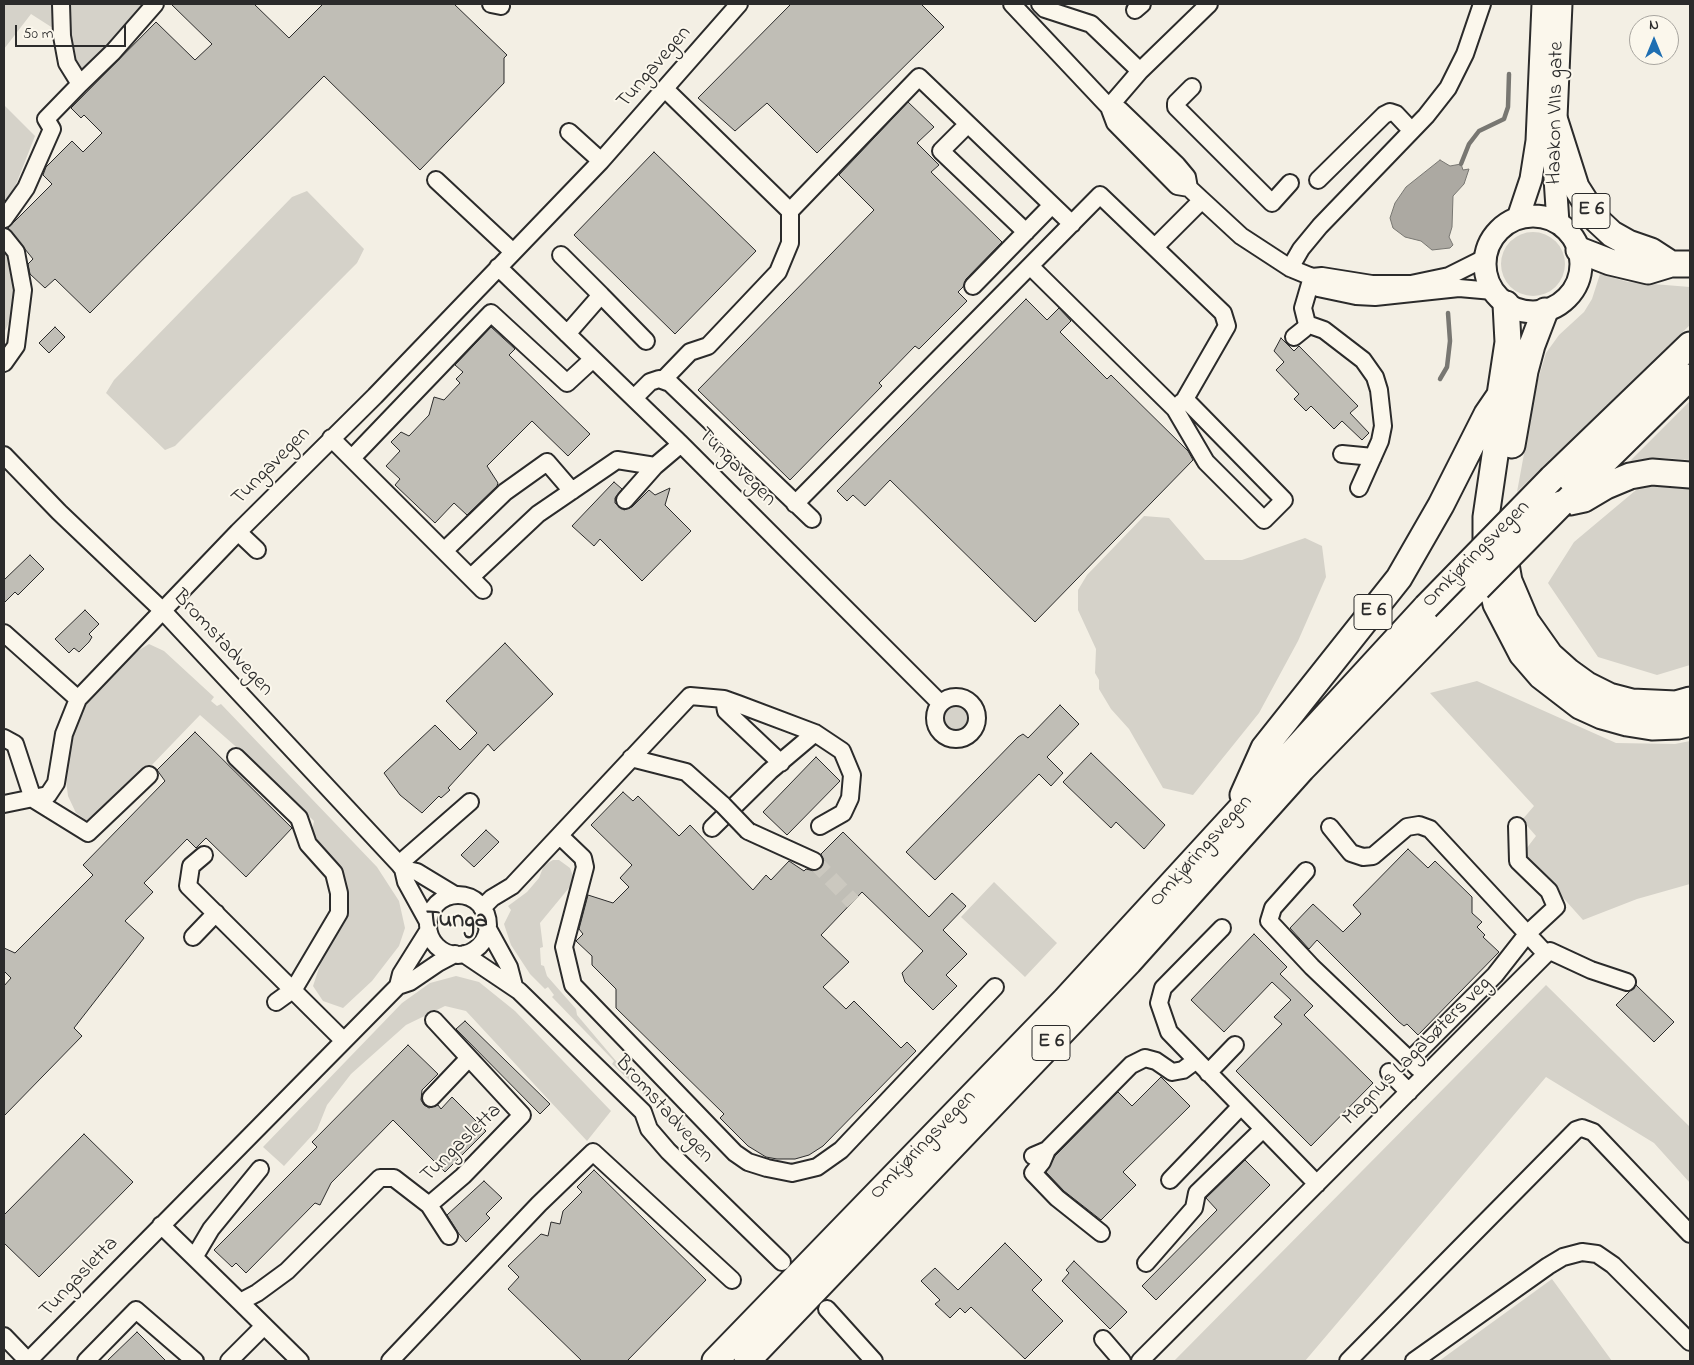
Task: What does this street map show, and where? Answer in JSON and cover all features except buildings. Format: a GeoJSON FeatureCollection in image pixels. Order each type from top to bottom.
{"type":"FeatureCollection","features":[{"type":"Feature","properties":{"kind":"highway","name":"E 6"},"geometry":{"type":"LineString","coordinates":[[1555,121],[1576,187],[1597,220],[1620,238],[1681,264]]}},
{"type":"Feature","properties":{"kind":"highway","name":"E 6"},"geometry":{"type":"LineString","coordinates":[[1579,250],[1610,262],[1648,271],[1681,264]]}},
{"type":"Feature","properties":{"kind":"highway","name":"E 6"},"geometry":{"type":"LineString","coordinates":[[1499,297],[1508,342],[1500,395],[1500,420],[1486,517],[1485,540],[1489,579],[1496,604],[1508,631],[1522,654],[1541,676],[1580,706],[1627,723],[1652,726],[1678,726],[1690,723]]}},
{"type":"Feature","properties":{"kind":"highway"},"geometry":{"type":"LineString","coordinates":[[1545,311],[1532,345],[1525,371],[1503,504],[1502,546],[1511,588],[1537,638],[1550,655],[1587,685],[1609,696],[1632,702],[1676,704],[1690,700]]}},
{"type":"Feature","properties":{"kind":"highway","name":"Omkjøringsvegen"},"geometry":{"type":"LineString","coordinates":[[715,1361],[1065,1000],[1232,819],[1287,755],[1426,607],[1552,478],[1690,345]]}},
{"type":"Feature","properties":{"kind":"highway","name":"Omkjøringsvegen"},"geometry":{"type":"LineString","coordinates":[[747,1361],[1128,962],[1302,769],[1436,629],[1690,377]]}},
{"type":"Feature","properties":{"kind":"highway","name":"E 6"},"geometry":{"type":"LineString","coordinates":[[1232,819],[1264,748],[1399,578],[1441,505],[1487,414],[1500,395]]}},
{"type":"Feature","properties":{"kind":"highway"},"geometry":{"type":"LineString","coordinates":[[1561,504],[1584,499],[1606,486],[1630,476],[1652,472],[1690,475]]}},
{"type":"Feature","properties":{"kind":"main road","name":"Haakon VIIs gate"},"geometry":{"type":"LineString","coordinates":[[1518,218],[1531,179],[1536,141],[1542,4]]}},
{"type":"Feature","properties":{"kind":"main road","name":"Haakon VIIs gate"},"geometry":{"type":"LineString","coordinates":[[1558,223],[1554,181],[1560,4]]}},
{"type":"Feature","properties":{"kind":"main road"},"geometry":{"type":"LineString","coordinates":[[1531,216],[1545,217],[1558,223],[1568,230],[1579,250],[1581,266],[1578,281],[1565,299],[1545,311],[1518,310],[1499,297],[1485,269],[1485,258],[1488,248],[1496,234],[1508,223],[1518,218],[1531,216]]}},
{"type":"Feature","properties":{"kind":"street"},"geometry":{"type":"LineString","coordinates":[[61,4],[62,36],[67,63],[80,84]]}},
{"type":"Feature","properties":{"kind":"street"},"geometry":{"type":"LineString","coordinates":[[4,219],[26,188],[52,130],[46,118],[113,52],[155,4]]}},
{"type":"Feature","properties":{"kind":"street","name":"Tungavegen"},"geometry":{"type":"LineString","coordinates":[[4,804],[48,795],[56,783],[64,734],[78,699],[238,532],[375,396],[512,251],[601,161],[739,4]]}},
{"type":"Feature","properties":{"kind":"street"},"geometry":{"type":"LineString","coordinates":[[1012,4],[1109,106],[1120,110],[1177,165],[1187,177],[1189,188],[1241,236],[1290,268],[1312,277],[1322,276],[1372,284],[1411,284],[1449,276],[1485,258]]}},
{"type":"Feature","properties":{"kind":"street"},"geometry":{"type":"LineString","coordinates":[[1040,4],[1045,9],[1091,24],[1140,71]]}},
{"type":"Feature","properties":{"kind":"street"},"geometry":{"type":"LineString","coordinates":[[1109,106],[1140,71],[1209,4]]}},
{"type":"Feature","properties":{"kind":"street"},"geometry":{"type":"LineString","coordinates":[[1290,268],[1301,249],[1320,226],[1426,116],[1448,88],[1465,54],[1482,4]]}},
{"type":"Feature","properties":{"kind":"street"},"geometry":{"type":"LineString","coordinates":[[663,380],[690,352],[708,346],[778,272],[790,243],[790,210],[919,77],[1072,224]]}},
{"type":"Feature","properties":{"kind":"street"},"geometry":{"type":"LineString","coordinates":[[1192,87],[1176,103],[1176,107],[1272,203],[1290,183]]}},
{"type":"Feature","properties":{"kind":"street"},"geometry":{"type":"LineString","coordinates":[[665,89],[790,210]]}},
{"type":"Feature","properties":{"kind":"street"},"geometry":{"type":"LineString","coordinates":[[1318,180],[1384,115],[1390,112],[1396,114],[1411,130]]}},
{"type":"Feature","properties":{"kind":"street"},"geometry":{"type":"LineString","coordinates":[[968,124],[941,151],[1026,232]]}},
{"type":"Feature","properties":{"kind":"street"},"geometry":{"type":"LineString","coordinates":[[569,132],[601,161]]}},
{"type":"Feature","properties":{"kind":"street"},"geometry":{"type":"LineString","coordinates":[[436,180],[512,251]]}},
{"type":"Feature","properties":{"kind":"street"},"geometry":{"type":"LineString","coordinates":[[795,504],[1100,195],[1224,313],[1227,326],[1180,404]]}},
{"type":"Feature","properties":{"kind":"street"},"geometry":{"type":"LineString","coordinates":[[1155,248],[1202,200]]}},
{"type":"Feature","properties":{"kind":"street"},"geometry":{"type":"LineString","coordinates":[[973,286],[1052,204]]}},
{"type":"Feature","properties":{"kind":"street"},"geometry":{"type":"LineString","coordinates":[[4,237],[16,252],[23,290],[16,346],[4,362]]}},
{"type":"Feature","properties":{"kind":"street"},"geometry":{"type":"LineString","coordinates":[[561,255],[646,341]]}},
{"type":"Feature","properties":{"kind":"street"},"geometry":{"type":"LineString","coordinates":[[1030,266],[1180,404],[1284,500],[1264,520],[1206,462],[1180,404]]}},
{"type":"Feature","properties":{"kind":"street","name":"Tungavegen"},"geometry":{"type":"LineString","coordinates":[[498,267],[681,444],[940,703]]}},
{"type":"Feature","properties":{"kind":"street"},"geometry":{"type":"LineString","coordinates":[[1312,277],[1318,288],[1356,296],[1375,297],[1458,288],[1499,297]]}},
{"type":"Feature","properties":{"kind":"street"},"geometry":{"type":"LineString","coordinates":[[1307,324],[1303,308],[1312,277]]}},
{"type":"Feature","properties":{"kind":"street"},"geometry":{"type":"LineString","coordinates":[[568,334],[601,295]]}},
{"type":"Feature","properties":{"kind":"street"},"geometry":{"type":"LineString","coordinates":[[352,458],[491,313],[567,383],[593,359]]}},
{"type":"Feature","properties":{"kind":"street"},"geometry":{"type":"LineString","coordinates":[[1294,338],[1307,324]]}},
{"type":"Feature","properties":{"kind":"street"},"geometry":{"type":"LineString","coordinates":[[1307,324],[1324,330],[1352,350],[1363,360],[1375,377],[1383,408],[1383,426],[1373,457],[1359,488]]}},
{"type":"Feature","properties":{"kind":"street"},"geometry":{"type":"LineString","coordinates":[[634,398],[650,382],[659,379],[670,383],[812,519]]}},
{"type":"Feature","properties":{"kind":"street"},"geometry":{"type":"LineString","coordinates":[[331,438],[483,590]]}},
{"type":"Feature","properties":{"kind":"street"},"geometry":{"type":"LineString","coordinates":[[625,500],[656,466],[681,444]]}},
{"type":"Feature","properties":{"kind":"street"},"geometry":{"type":"LineString","coordinates":[[1342,454],[1373,457]]}},
{"type":"Feature","properties":{"kind":"street","name":"Bromstadvegen"},"geometry":{"type":"LineString","coordinates":[[4,455],[59,512],[163,611],[401,866],[406,882],[428,926]]}},
{"type":"Feature","properties":{"kind":"street"},"geometry":{"type":"LineString","coordinates":[[471,577],[538,514],[617,460],[656,466]]}},
{"type":"Feature","properties":{"kind":"street"},"geometry":{"type":"LineString","coordinates":[[444,551],[505,492],[547,462],[572,491]]}},
{"type":"Feature","properties":{"kind":"street"},"geometry":{"type":"LineString","coordinates":[[238,532],[257,550]]}},
{"type":"Feature","properties":{"kind":"street"},"geometry":{"type":"LineString","coordinates":[[4,633],[78,699]]}},
{"type":"Feature","properties":{"kind":"street"},"geometry":{"type":"LineString","coordinates":[[482,908],[492,898],[512,886],[690,696],[724,699],[816,733],[842,752],[852,775],[850,798],[843,813],[820,826]]}},
{"type":"Feature","properties":{"kind":"street"},"geometry":{"type":"LineString","coordinates":[[724,699],[726,711],[781,764]]}},
{"type":"Feature","properties":{"kind":"street"},"geometry":{"type":"LineString","coordinates":[[712,828],[770,771],[781,764],[816,733]]}},
{"type":"Feature","properties":{"kind":"street"},"geometry":{"type":"LineString","coordinates":[[4,738],[15,744],[33,799],[88,833],[149,775]]}},
{"type":"Feature","properties":{"kind":"street"},"geometry":{"type":"LineString","coordinates":[[236,758],[298,818],[308,844],[334,873],[339,893],[339,913],[294,989],[276,1002]]}},
{"type":"Feature","properties":{"kind":"street"},"geometry":{"type":"LineString","coordinates":[[631,758],[686,772],[748,830],[814,861]]}},
{"type":"Feature","properties":{"kind":"street"},"geometry":{"type":"LineString","coordinates":[[401,866],[470,802]]}},
{"type":"Feature","properties":{"kind":"street"},"geometry":{"type":"LineString","coordinates":[[1330,827],[1351,853],[1363,857],[1372,856],[1407,827],[1419,825],[1430,829],[1548,953],[1627,982]]}},
{"type":"Feature","properties":{"kind":"street"},"geometry":{"type":"LineString","coordinates":[[1410,1060],[1495,975],[1528,933],[1556,907],[1549,891],[1518,861],[1517,826]]}},
{"type":"Feature","properties":{"kind":"street"},"geometry":{"type":"LineString","coordinates":[[560,836],[583,858],[585,867],[564,947],[574,985],[735,1154],[748,1162],[792,1173],[817,1167],[841,1150],[995,987]]}},
{"type":"Feature","properties":{"kind":"street"},"geometry":{"type":"LineString","coordinates":[[204,856],[191,866],[188,886],[294,989],[343,1040]]}},
{"type":"Feature","properties":{"kind":"street","name":"Bromstadvegen"},"geometry":{"type":"LineString","coordinates":[[401,866],[417,872],[455,895]]}},
{"type":"Feature","properties":{"kind":"street"},"geometry":{"type":"LineString","coordinates":[[1306,871],[1273,908],[1269,921],[1312,967],[1425,1075]]}},
{"type":"Feature","properties":{"kind":"street"},"geometry":{"type":"LineString","coordinates":[[455,895],[468,897],[482,908],[488,926],[480,945],[460,954],[438,947],[428,926],[435,905],[442,899],[455,895]]}},
{"type":"Feature","properties":{"kind":"street"},"geometry":{"type":"LineString","coordinates":[[193,937],[216,913]]}},
{"type":"Feature","properties":{"kind":"street","name":"Tungasletta"},"geometry":{"type":"LineString","coordinates":[[398,986],[401,974],[428,926]]}},
{"type":"Feature","properties":{"kind":"street","name":"Bromstadvegen"},"geometry":{"type":"LineString","coordinates":[[488,926],[507,962],[514,986]]}},
{"type":"Feature","properties":{"kind":"street"},"geometry":{"type":"LineString","coordinates":[[1222,928],[1163,988],[1159,1003],[1169,1032],[1195,1061],[1317,1184]]}},
{"type":"Feature","properties":{"kind":"street","name":"Magnus Lagabøters veg"},"geometry":{"type":"LineString","coordinates":[[1140,1361],[1548,953]]}},
{"type":"Feature","properties":{"kind":"street","name":"Bromstadvegen"},"geometry":{"type":"LineString","coordinates":[[460,954],[514,986],[642,1112],[649,1129],[668,1151],[782,1262]]}},
{"type":"Feature","properties":{"kind":"street","name":"Tungasletta"},"geometry":{"type":"LineString","coordinates":[[28,1361],[398,986],[410,982],[438,963],[460,954]]}},
{"type":"Feature","properties":{"kind":"street","name":"Tungasletta"},"geometry":{"type":"LineString","coordinates":[[240,1302],[257,1293],[287,1271],[380,1178],[394,1178],[430,1205],[462,1176],[522,1115],[434,1020]]}},
{"type":"Feature","properties":{"kind":"street"},"geometry":{"type":"LineString","coordinates":[[1208,1073],[1235,1045]]}},
{"type":"Feature","properties":{"kind":"street"},"geometry":{"type":"LineString","coordinates":[[431,1098],[469,1058]]}},
{"type":"Feature","properties":{"kind":"street"},"geometry":{"type":"LineString","coordinates":[[1101,1233],[1057,1198],[1034,1173],[1042,1162],[1040,1153],[1131,1065],[1145,1058],[1156,1062],[1172,1072],[1183,1070],[1195,1061]]}},
{"type":"Feature","properties":{"kind":"street"},"geometry":{"type":"LineString","coordinates":[[1390,1072],[1409,1092]]}},
{"type":"Feature","properties":{"kind":"street"},"geometry":{"type":"LineString","coordinates":[[1170,1180],[1241,1106]]}},
{"type":"Feature","properties":{"kind":"street"},"geometry":{"type":"LineString","coordinates":[[1146,1263],[1194,1208],[1198,1193],[1263,1128]]}},
{"type":"Feature","properties":{"kind":"street"},"geometry":{"type":"LineString","coordinates":[[1348,1361],[1576,1130],[1582,1128],[1593,1132],[1618,1161],[1690,1234]]}},
{"type":"Feature","properties":{"kind":"street"},"geometry":{"type":"LineString","coordinates":[[390,1361],[539,1204],[593,1152],[732,1280]]}},
{"type":"Feature","properties":{"kind":"street"},"geometry":{"type":"LineString","coordinates":[[194,1256],[211,1228],[260,1169]]}},
{"type":"Feature","properties":{"kind":"street"},"geometry":{"type":"LineString","coordinates":[[430,1205],[449,1236]]}},
{"type":"Feature","properties":{"kind":"street"},"geometry":{"type":"LineString","coordinates":[[162,1225],[298,1360]]}},
{"type":"Feature","properties":{"kind":"street"},"geometry":{"type":"LineString","coordinates":[[1414,1361],[1548,1266],[1563,1257],[1582,1252],[1597,1254],[1613,1265],[1690,1342]]}},
{"type":"Feature","properties":{"kind":"street"},"geometry":{"type":"LineString","coordinates":[[827,1309],[874,1361]]}},
{"type":"Feature","properties":{"kind":"street"},"geometry":{"type":"LineString","coordinates":[[86,1361],[136,1310],[195,1361]]}},
{"type":"Feature","properties":{"kind":"street"},"geometry":{"type":"LineString","coordinates":[[229,1361],[264,1326]]}},
{"type":"Feature","properties":{"kind":"street"},"geometry":{"type":"LineString","coordinates":[[4,1336],[28,1361]]}},
{"type":"Feature","properties":{"kind":"street"},"geometry":{"type":"LineString","coordinates":[[1103,1338],[1122,1361]]}},
{"type":"Feature","properties":{"kind":"shaded area"},"geometry":{"type":"Polygon","coordinates":[[[4,4],[56,4],[56,30],[31,14],[4,49],[4,4]]]}},
{"type":"Feature","properties":{"kind":"shaded area"},"geometry":{"type":"Polygon","coordinates":[[[63,4],[149,4],[77,80],[63,4]]]}},
{"type":"Feature","properties":{"kind":"shaded area"},"geometry":{"type":"Polygon","coordinates":[[[4,105],[35,136],[11,197],[4,206],[4,105]]]}},
{"type":"Feature","properties":{"kind":"shaded area"},"geometry":{"type":"Polygon","coordinates":[[[1440,160],[1450,166],[1461,164],[1463,170],[1469,169],[1464,184],[1453,196],[1452,227],[1449,237],[1453,245],[1450,248],[1432,250],[1421,241],[1405,237],[1393,228],[1390,218],[1395,203],[1406,187],[1440,160]]]}},
{"type":"Feature","properties":{"kind":"shaded area"},"geometry":{"type":"Polygon","coordinates":[[[307,191],[364,249],[357,263],[175,446],[165,450],[106,393],[114,380],[292,197],[307,191]]]}},
{"type":"Feature","properties":{"kind":"shaded area"},"geometry":{"type":"Polygon","coordinates":[[[1533,232],[1551,237],[1556,241],[1560,246],[1565,264],[1560,282],[1556,287],[1551,291],[1533,296],[1515,291],[1510,287],[1506,282],[1501,264],[1506,246],[1510,241],[1515,237],[1533,232]]]}},
{"type":"Feature","properties":{"kind":"shaded area"},"geometry":{"type":"Polygon","coordinates":[[[4,243],[13,258],[16,298],[12,316],[4,333],[4,243]]]}},
{"type":"Feature","properties":{"kind":"shaded area"},"geometry":{"type":"Polygon","coordinates":[[[1600,274],[1628,282],[1690,287],[1690,325],[1517,492],[1537,383],[1546,353],[1559,335],[1584,312],[1592,299],[1600,274]]]}},
{"type":"Feature","properties":{"kind":"shaded area"},"geometry":{"type":"Polygon","coordinates":[[[1690,401],[1690,460],[1664,458],[1628,463],[1690,401]]]}},
{"type":"Feature","properties":{"kind":"shaded area"},"geometry":{"type":"Polygon","coordinates":[[[1675,482],[1690,487],[1690,665],[1657,675],[1598,657],[1548,583],[1574,542],[1642,485],[1675,482]]]}},
{"type":"Feature","properties":{"kind":"shaded area"},"geometry":{"type":"Polygon","coordinates":[[[1144,516],[1169,518],[1205,560],[1242,560],[1305,538],[1322,546],[1326,577],[1298,641],[1259,713],[1193,795],[1163,788],[1129,729],[1111,709],[1099,689],[1099,680],[1095,673],[1096,649],[1078,610],[1078,590],[1087,575],[1144,516]]]}},
{"type":"Feature","properties":{"kind":"shaded area"},"geometry":{"type":"Polygon","coordinates":[[[149,644],[164,651],[214,697],[211,701],[217,706],[221,704],[377,867],[399,901],[405,928],[399,946],[372,981],[343,1008],[323,1001],[313,986],[324,953],[340,872],[312,832],[314,821],[251,760],[200,715],[147,770],[89,822],[76,813],[68,796],[65,772],[69,743],[79,714],[94,694],[128,657],[149,644]]]}},
{"type":"Feature","properties":{"kind":"shaded area"},"geometry":{"type":"Polygon","coordinates":[[[1477,681],[1616,743],[1675,744],[1690,741],[1690,884],[1637,899],[1583,920],[1523,853],[1536,836],[1522,820],[1534,806],[1430,693],[1477,681]]]}},
{"type":"Feature","properties":{"kind":"shaded area"},"geometry":{"type":"Polygon","coordinates":[[[956,704],[965,708],[969,717],[965,726],[956,730],[947,726],[943,717],[947,708],[956,704]]]}},
{"type":"Feature","properties":{"kind":"shaded area"},"geometry":{"type":"Polygon","coordinates":[[[553,860],[559,860],[570,868],[573,883],[540,923],[543,947],[540,948],[541,965],[544,966],[547,976],[576,1009],[577,1015],[616,1061],[693,1134],[690,1137],[612,1064],[614,1061],[552,997],[554,995],[548,987],[545,989],[530,974],[511,945],[504,924],[511,910],[508,906],[527,892],[539,878],[544,865],[553,860]]]}},
{"type":"Feature","properties":{"kind":"shaded area"},"geometry":{"type":"Polygon","coordinates":[[[994,882],[1057,943],[1025,977],[961,917],[994,882]]]}},
{"type":"Feature","properties":{"kind":"shaded area"},"geometry":{"type":"Polygon","coordinates":[[[456,976],[479,982],[515,1011],[611,1111],[587,1141],[466,1011],[445,1006],[406,1025],[351,1074],[327,1105],[317,1130],[284,1166],[263,1147],[402,1003],[430,983],[456,976]]]}},
{"type":"Feature","properties":{"kind":"shaded area"},"geometry":{"type":"Polygon","coordinates":[[[1546,985],[1690,1127],[1690,1183],[1654,1143],[1546,1077],[1305,1361],[1174,1361],[1546,985]]]}},
{"type":"Feature","properties":{"kind":"shaded area"},"geometry":{"type":"Polygon","coordinates":[[[1552,1279],[1612,1361],[1439,1361],[1552,1279]]]}},
{"type":"Feature","properties":{"kind":"waterway"},"geometry":{"type":"LineString","coordinates":[[1461,164],[1469,144],[1479,131],[1504,119],[1508,107],[1509,74]]}},
{"type":"Feature","properties":{"kind":"waterway"},"geometry":{"type":"LineString","coordinates":[[1440,379],[1447,367],[1450,341],[1448,313]]}},
{"type":"Feature","properties":{"kind":"tunnel"},"geometry":{"type":"LineString","coordinates":[[814,861],[853,902]]}},
{"type":"Feature","properties":{"kind":"district","name":"Tunga"},"geometry":{"type":"Point","coordinates":[457,922]}}]}
